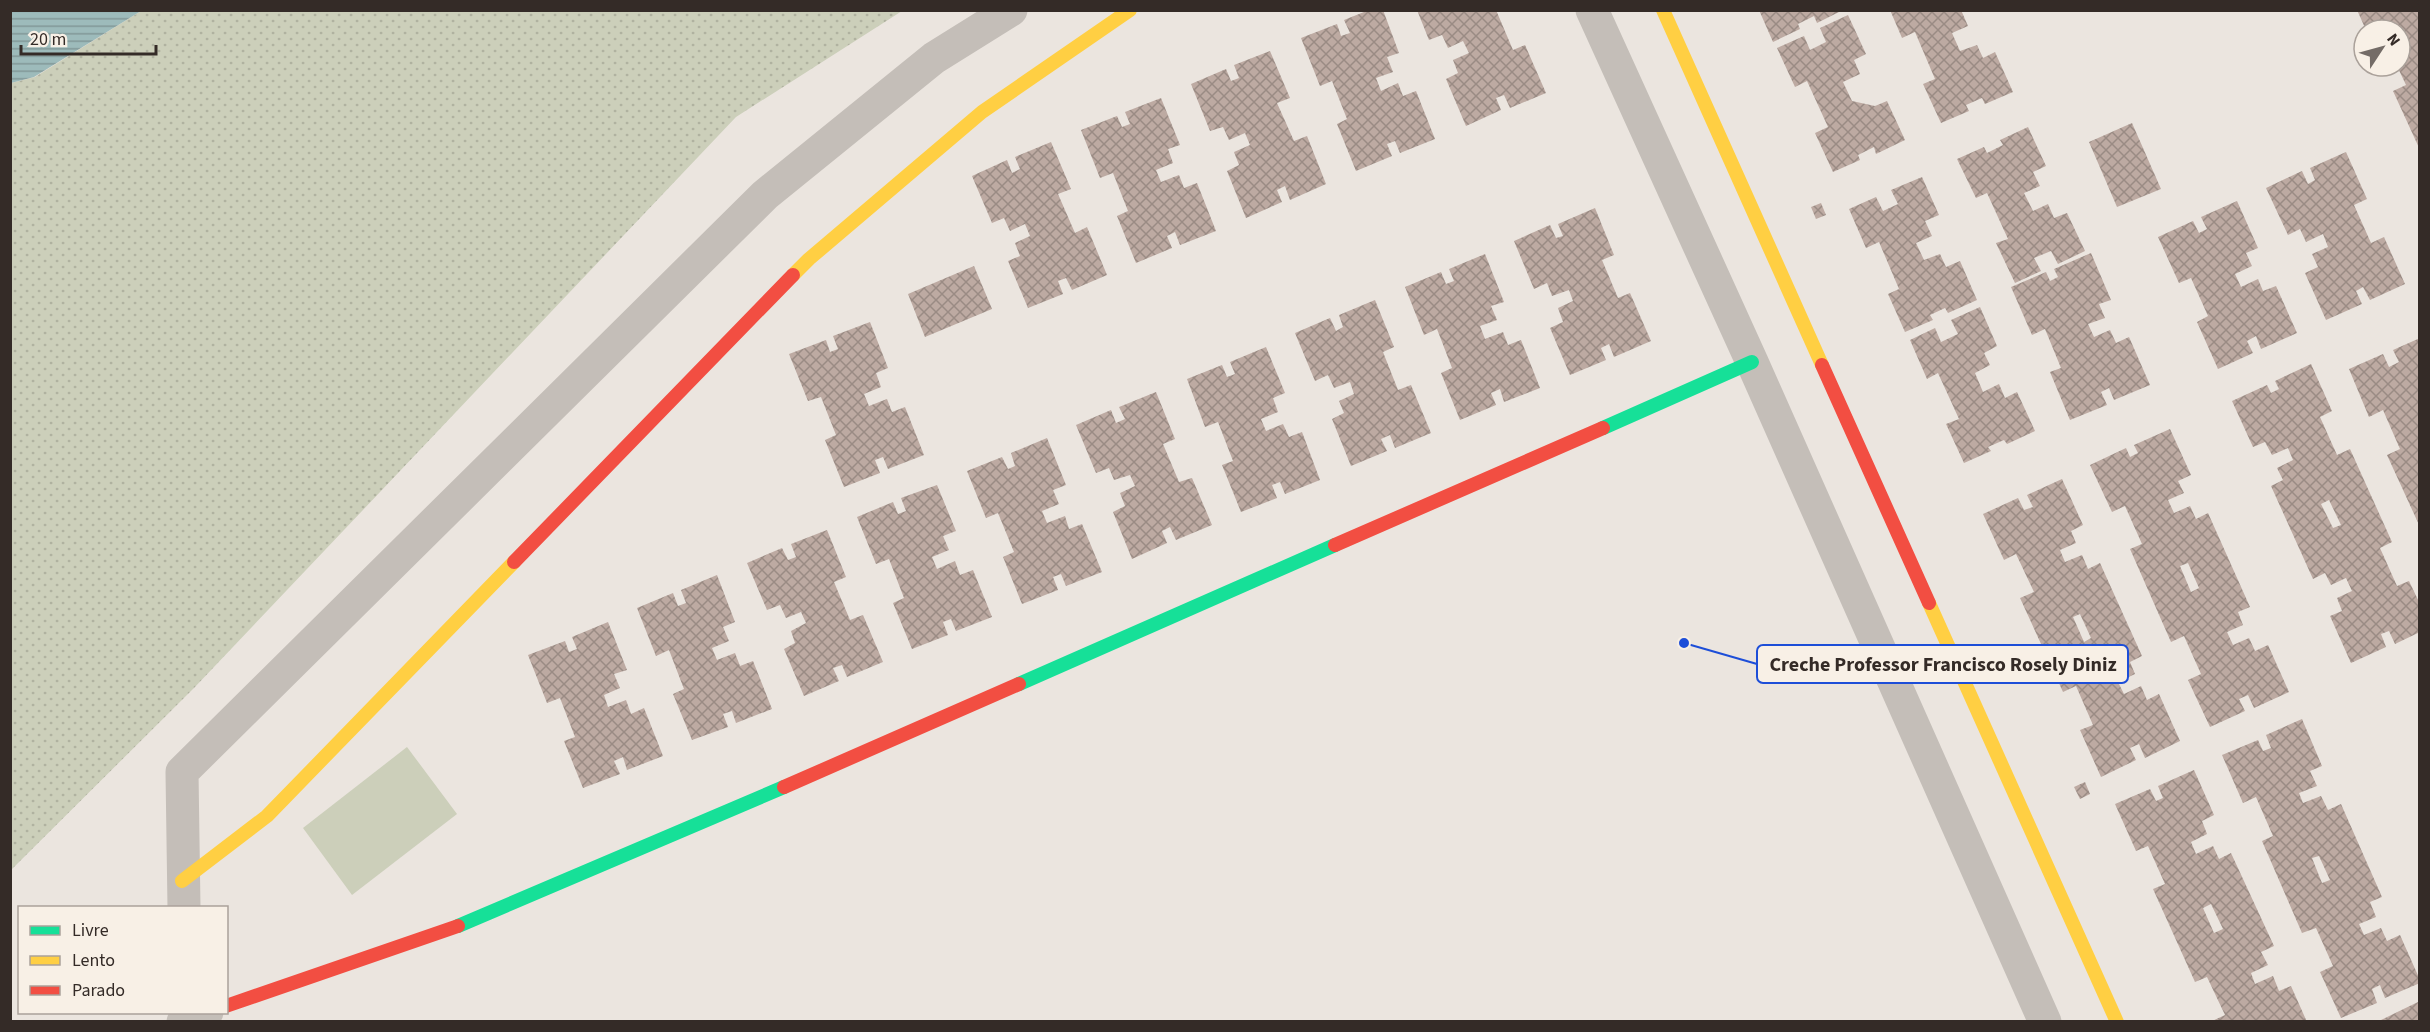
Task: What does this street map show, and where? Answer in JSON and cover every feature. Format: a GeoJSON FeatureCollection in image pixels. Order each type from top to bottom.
{"type":"FeatureCollection","features":[{"type":"Feature","properties":{"kind":"street"},"geometry":{"type":"LineString","coordinates":[[183,894],[182,772],[765,195],[934,58],[1011,10]]}},
{"type":"Feature","properties":{"kind":"street"},"geometry":{"type":"LineString","coordinates":[[183,894],[267,816],[809,259],[982,112],[1130,10]]}},
{"type":"Feature","properties":{"kind":"street"},"geometry":{"type":"LineString","coordinates":[[1592,10],[1752,362],[2045,1022]]}},
{"type":"Feature","properties":{"kind":"street"},"geometry":{"type":"LineString","coordinates":[[1663,10],[2117,1022]]}},
{"type":"Feature","properties":{"kind":"street"},"geometry":{"type":"LineString","coordinates":[[228,1005],[447,931],[802,779],[1752,362]]}},
{"type":"Feature","properties":{"kind":"green space"},"geometry":{"type":"Polygon","coordinates":[[[141,11],[902,11],[736,117],[194,688],[11,870],[11,83],[35,77],[141,11]]]}},
{"type":"Feature","properties":{"kind":"green space"},"geometry":{"type":"Polygon","coordinates":[[[407,747],[457,814],[352,895],[303,828],[407,747]]]}},
{"type":"Feature","properties":{"kind":"water"},"geometry":{"type":"Polygon","coordinates":[[[10,11],[141,11],[34,77],[11,83],[10,11]]]}},
{"type":"Feature","properties":{"kind":"building"},"geometry":{"type":"Polygon","coordinates":[[[1369,10],[1383,10],[1399,53],[1387,57],[1393,72],[1376,78],[1381,91],[1398,83],[1403,96],[1416,91],[1435,139],[1400,153],[1395,141],[1387,144],[1392,156],[1356,171],[1337,124],[1347,119],[1332,81],[1320,86],[1301,38],[1337,24],[1341,36],[1350,33],[1344,20],[1369,10]]]}},
{"type":"Feature","properties":{"kind":"building"},"geometry":{"type":"Polygon","coordinates":[[[1417,10],[1496,10],[1513,50],[1525,45],[1546,93],[1510,108],[1504,95],[1496,98],[1501,110],[1466,126],[1446,79],[1458,73],[1453,60],[1469,53],[1463,41],[1448,48],[1442,35],[1429,40],[1417,10]]]}},
{"type":"Feature","properties":{"kind":"building"},"geometry":{"type":"Polygon","coordinates":[[[1759,10],[1843,10],[1817,23],[1814,16],[1798,24],[1800,29],[1773,42],[1759,10]]]}},
{"type":"Feature","properties":{"kind":"building"},"geometry":{"type":"Polygon","coordinates":[[[1890,10],[1961,10],[1968,26],[1952,33],[1960,51],[1977,45],[1983,58],[1995,52],[2013,92],[1985,104],[1982,98],[1966,105],[1969,111],[1941,123],[1923,84],[1935,79],[1915,32],[1902,38],[1890,10]]]}},
{"type":"Feature","properties":{"kind":"building"},"geometry":{"type":"Polygon","coordinates":[[[2357,10],[2420,10],[2420,150],[2393,91],[2406,85],[2403,78],[2412,78],[2412,18],[2361,18],[2357,10]]]}},
{"type":"Feature","properties":{"kind":"building"},"geometry":{"type":"Polygon","coordinates":[[[1848,15],[1866,54],[1854,60],[1860,74],[1843,82],[1852,101],[1875,106],[1887,101],[1905,140],[1876,154],[1874,147],[1858,155],[1860,160],[1833,172],[1815,133],[1828,127],[1807,81],[1795,87],[1777,48],[1804,36],[1810,50],[1826,42],[1820,28],[1848,15]]]}},
{"type":"Feature","properties":{"kind":"building"},"geometry":{"type":"Polygon","coordinates":[[[1270,51],[1290,98],[1277,103],[1294,141],[1307,136],[1326,184],[1290,200],[1285,186],[1277,190],[1282,202],[1246,218],[1227,171],[1239,165],[1234,152],[1250,145],[1245,133],[1229,140],[1223,127],[1210,131],[1191,84],[1226,69],[1231,81],[1239,78],[1234,65],[1270,51]]]}},
{"type":"Feature","properties":{"kind":"building"},"geometry":{"type":"Polygon","coordinates":[[[1161,98],[1180,145],[1168,149],[1173,163],[1156,170],[1161,182],[1179,175],[1184,188],[1197,183],[1216,231],[1180,245],[1175,232],[1167,236],[1172,248],[1136,263],[1117,216],[1128,211],[1113,173],[1100,178],[1081,130],[1117,116],[1122,127],[1130,124],[1125,112],[1161,98]]]}},
{"type":"Feature","properties":{"kind":"building"},"geometry":{"type":"Polygon","coordinates":[[[2132,123],[2161,189],[2117,207],[2089,142],[2132,123]]]}},
{"type":"Feature","properties":{"kind":"building"},"geometry":{"type":"Polygon","coordinates":[[[2028,127],[2046,166],[2033,172],[2040,186],[2024,193],[2033,211],[2048,204],[2054,218],[2067,213],[2085,251],[2058,264],[2051,251],[2034,258],[2041,271],[2015,283],[1996,243],[2008,239],[1987,193],[1976,198],[1957,159],[1984,147],[1987,153],[2003,145],[2000,140],[2028,127]]]}},
{"type":"Feature","properties":{"kind":"building"},"geometry":{"type":"Polygon","coordinates":[[[1051,142],[1071,189],[1058,194],[1075,233],[1087,227],[1107,275],[1072,290],[1066,278],[1058,281],[1063,294],[1028,308],[1008,261],[1020,256],[1015,243],[1030,236],[1025,224],[1010,231],[1004,218],[992,223],[972,176],[1007,160],[1012,173],[1020,169],[1015,157],[1051,142]]]}},
{"type":"Feature","properties":{"kind":"building"},"geometry":{"type":"Polygon","coordinates":[[[2346,152],[2367,199],[2354,205],[2371,243],[2384,237],[2405,284],[2370,300],[2363,287],[2356,291],[2362,304],[2326,320],[2305,273],[2318,267],[2312,254],[2328,247],[2323,234],[2306,242],[2300,229],[2288,235],[2266,188],[2302,171],[2308,184],[2315,180],[2310,168],[2346,152]]]}},
{"type":"Feature","properties":{"kind":"building"},"geometry":{"type":"Polygon","coordinates":[[[1922,177],[1939,215],[1925,221],[1932,236],[1916,243],[1924,260],[1940,254],[1946,267],[1960,261],[1977,300],[1948,313],[1945,308],[1930,315],[1933,320],[1905,332],[1888,294],[1899,289],[1879,242],[1866,248],[1849,209],[1876,197],[1883,211],[1898,204],[1891,190],[1922,177]]]}},
{"type":"Feature","properties":{"kind":"building"},"geometry":{"type":"Polygon","coordinates":[[[2237,201],[2258,248],[2246,253],[2252,266],[2235,274],[2241,287],[2258,279],[2263,291],[2276,286],[2297,333],[2261,349],[2256,336],[2247,341],[2253,353],[2218,369],[2197,322],[2208,316],[2191,278],[2179,283],[2158,237],[2193,221],[2199,233],[2207,229],[2201,217],[2237,201]]]}},
{"type":"Feature","properties":{"kind":"building"},"geometry":{"type":"Polygon","coordinates":[[[1821,203],[1826,215],[1816,219],[1811,207],[1821,203]]]}},
{"type":"Feature","properties":{"kind":"building"},"geometry":{"type":"Polygon","coordinates":[[[1595,208],[1614,255],[1602,260],[1618,298],[1630,293],[1651,341],[1614,357],[1609,344],[1601,348],[1606,360],[1570,375],[1550,328],[1563,322],[1558,308],[1573,301],[1569,290],[1552,296],[1547,283],[1534,289],[1514,241],[1550,225],[1556,238],[1563,236],[1558,224],[1595,208]]]}},
{"type":"Feature","properties":{"kind":"building"},"geometry":{"type":"Polygon","coordinates":[[[2091,253],[2111,300],[2099,304],[2105,318],[2088,324],[2094,337],[2110,330],[2116,343],[2129,337],[2150,385],[2114,400],[2109,388],[2101,392],[2107,405],[2070,420],[2050,372],[2061,368],[2045,329],[2032,335],[2011,287],[2046,272],[2050,281],[2058,277],[2054,269],[2091,253]]]}},
{"type":"Feature","properties":{"kind":"building"},"geometry":{"type":"Polygon","coordinates":[[[1485,254],[1504,302],[1491,306],[1497,320],[1480,326],[1485,339],[1503,332],[1508,345],[1521,340],[1540,388],[1504,402],[1500,389],[1491,393],[1496,405],[1460,420],[1441,373],[1452,368],[1437,329],[1424,335],[1405,287],[1441,272],[1446,284],[1454,281],[1449,269],[1485,254]]]}},
{"type":"Feature","properties":{"kind":"building"},"geometry":{"type":"Polygon","coordinates":[[[974,266],[992,309],[925,337],[908,294],[974,266]]]}},
{"type":"Feature","properties":{"kind":"building"},"geometry":{"type":"Polygon","coordinates":[[[1375,300],[1394,347],[1383,352],[1398,390],[1411,385],[1431,433],[1395,448],[1390,435],[1381,439],[1387,451],[1351,466],[1332,419],[1344,413],[1339,401],[1354,394],[1350,382],[1334,388],[1328,375],[1315,381],[1295,333],[1330,318],[1336,331],[1343,327],[1339,315],[1375,300]]]}},
{"type":"Feature","properties":{"kind":"building"},"geometry":{"type":"Polygon","coordinates":[[[1980,307],[1997,346],[1984,353],[1990,365],[1975,373],[1983,392],[1999,384],[2005,398],[2017,392],[2035,431],[2007,444],[2004,440],[1988,447],[1991,451],[1964,463],[1946,424],[1959,419],[1938,373],[1927,379],[1910,340],[1935,328],[1941,342],[1958,334],[1951,320],[1980,307]]]}},
{"type":"Feature","properties":{"kind":"building"},"geometry":{"type":"Polygon","coordinates":[[[870,322],[888,368],[876,373],[881,387],[864,394],[869,406],[887,399],[892,412],[905,407],[924,455],[888,469],[883,457],[875,460],[880,473],[844,487],[825,440],[836,435],[821,397],[808,401],[789,354],[826,340],[830,352],[838,349],[833,336],[870,322]]]}},
{"type":"Feature","properties":{"kind":"building"},"geometry":{"type":"Polygon","coordinates":[[[2420,338],[2420,527],[2387,455],[2400,449],[2383,410],[2369,417],[2349,369],[2383,354],[2389,367],[2399,362],[2393,350],[2420,338]]]}},
{"type":"Feature","properties":{"kind":"building"},"geometry":{"type":"Polygon","coordinates":[[[1266,347],[1285,393],[1273,398],[1278,412],[1261,419],[1266,431],[1283,424],[1289,437],[1302,432],[1320,480],[1285,494],[1280,482],[1272,485],[1277,498],[1241,512],[1222,465],[1233,461],[1218,422],[1205,427],[1187,379],[1222,365],[1227,377],[1235,374],[1230,362],[1266,347]]]}},
{"type":"Feature","properties":{"kind":"building"},"geometry":{"type":"Polygon","coordinates":[[[2311,364],[2332,411],[2320,417],[2337,455],[2350,449],[2392,542],[2380,548],[2397,586],[2409,581],[2420,604],[2420,632],[2395,644],[2389,631],[2381,634],[2386,647],[2351,663],[2330,616],[2342,611],[2337,598],[2352,591],[2346,578],[2331,585],[2325,573],[2313,579],[2271,486],[2283,480],[2277,468],[2293,460],[2288,448],[2272,455],[2265,442],[2253,447],[2232,401],[2267,385],[2271,393],[2279,389],[2275,381],[2311,364]],[[2329,500],[2321,504],[2333,528],[2341,525],[2329,500]]]}},
{"type":"Feature","properties":{"kind":"building"},"geometry":{"type":"Polygon","coordinates":[[[1156,392],[1175,439],[1163,444],[1179,482],[1192,478],[1212,525],[1176,540],[1170,527],[1162,531],[1167,543],[1132,559],[1113,512],[1125,506],[1120,493],[1135,486],[1130,475],[1114,480],[1109,468],[1096,473],[1076,425],[1111,410],[1116,423],[1125,419],[1119,407],[1156,392]]]}},
{"type":"Feature","properties":{"kind":"building"},"geometry":{"type":"Polygon","coordinates":[[[2170,429],[2191,475],[2178,481],[2184,493],[2168,500],[2174,513],[2190,506],[2196,519],[2208,513],[2250,607],[2238,612],[2243,625],[2227,632],[2233,645],[2249,638],[2255,651],[2268,645],[2289,692],[2254,708],[2248,695],[2239,699],[2245,711],[2210,727],[2188,680],[2201,674],[2184,636],[2171,642],[2130,549],[2142,544],[2125,506],[2112,512],[2090,465],[2126,448],[2130,457],[2138,453],[2134,445],[2170,429]],[[2188,563],[2180,566],[2191,592],[2199,588],[2188,563]]]}},
{"type":"Feature","properties":{"kind":"building"},"geometry":{"type":"Polygon","coordinates":[[[1047,438],[1066,485],[1053,490],[1059,504],[1042,511],[1047,523],[1065,516],[1069,529],[1082,524],[1102,572],[1066,586],[1061,574],[1053,577],[1058,590],[1022,604],[1003,557],[1014,552],[998,513],[986,518],[967,471],[1002,457],[1008,469],[1015,466],[1011,453],[1047,438]]]}},
{"type":"Feature","properties":{"kind":"building"},"geometry":{"type":"Polygon","coordinates":[[[2062,479],[2083,525],[2071,531],[2076,543],[2060,550],[2065,562],[2082,555],[2088,569],[2100,563],[2142,656],[2130,662],[2135,674],[2118,682],[2124,694],[2141,686],[2147,700],[2159,694],[2180,741],[2145,758],[2139,744],[2130,748],[2136,760],[2101,777],[2080,730],[2093,725],[2076,686],[2063,692],[2020,598],[2034,592],[2016,554],[2004,560],[1983,514],[2018,498],[2024,510],[2033,507],[2027,495],[2062,479]],[[2080,614],[2073,617],[2084,642],[2091,638],[2080,614]]]}},
{"type":"Feature","properties":{"kind":"building"},"geometry":{"type":"Polygon","coordinates":[[[937,485],[956,531],[943,536],[949,550],[932,557],[937,569],[955,561],[960,575],[973,570],[992,617],[956,631],[951,619],[943,622],[948,635],[912,649],[893,603],[904,598],[889,559],[876,564],[857,517],[893,502],[898,514],[906,511],[901,498],[937,485]]]}},
{"type":"Feature","properties":{"kind":"building"},"geometry":{"type":"Polygon","coordinates":[[[827,530],[846,577],[834,582],[850,620],[863,615],[883,662],[847,677],[842,665],[833,668],[839,681],[804,696],[784,649],[795,643],[791,631],[806,623],[801,612],[786,618],[780,605],[767,610],[747,563],[782,548],[788,560],[796,557],[791,544],[827,530]]]}},
{"type":"Feature","properties":{"kind":"building"},"geometry":{"type":"Polygon","coordinates":[[[717,575],[735,622],[723,627],[729,641],[712,648],[717,660],[735,653],[740,666],[753,661],[772,709],[736,723],[732,711],[723,714],[728,727],[692,740],[673,694],[684,689],[669,650],[656,656],[637,608],[673,593],[678,606],[686,603],[681,590],[717,575]]]}},
{"type":"Feature","properties":{"kind":"building"},"geometry":{"type":"Polygon","coordinates":[[[608,622],[627,670],[614,674],[620,688],[604,695],[608,707],[626,700],[631,714],[644,708],[663,756],[627,770],[623,757],[614,761],[620,774],[583,788],[564,741],[575,737],[560,698],[547,703],[528,655],[565,641],[569,652],[577,649],[572,637],[608,622]]]}},
{"type":"Feature","properties":{"kind":"building"},"geometry":{"type":"Polygon","coordinates":[[[2302,719],[2322,766],[2310,771],[2317,786],[2299,793],[2303,803],[2321,796],[2328,810],[2341,804],[2382,897],[2370,902],[2376,917],[2359,924],[2364,935],[2381,928],[2387,941],[2400,935],[2420,980],[2420,983],[2385,998],[2380,985],[2372,989],[2377,1003],[2341,1018],[2320,972],[2333,966],[2316,928],[2302,933],[2262,841],[2273,836],[2256,797],[2243,803],[2222,755],[2258,740],[2263,751],[2271,748],[2266,735],[2302,719]],[[2319,856],[2312,858],[2322,883],[2330,880],[2319,856]]]}},
{"type":"Feature","properties":{"kind":"building"},"geometry":{"type":"Polygon","coordinates":[[[2194,770],[2214,815],[2202,821],[2207,834],[2191,842],[2196,854],[2213,846],[2219,859],[2231,853],[2274,946],[2261,952],[2268,965],[2251,973],[2255,984],[2273,976],[2279,991],[2291,986],[2307,1022],[2210,1022],[2225,1015],[2207,977],[2195,982],[2153,889],[2165,884],[2148,846],[2136,851],[2115,804],[2150,789],[2156,801],[2163,798],[2158,786],[2194,770]],[[2211,904],[2203,908],[2214,933],[2223,929],[2211,904]]]}},
{"type":"Feature","properties":{"kind":"building"},"geometry":{"type":"Polygon","coordinates":[[[2085,782],[2090,794],[2080,799],[2074,787],[2085,782]]]}},
{"type":"Feature","properties":{"kind":"building"},"geometry":{"type":"Polygon","coordinates":[[[2420,1001],[2420,1022],[2382,1022],[2381,1020],[2420,1001]]]}},
{"type":"Feature","properties":{"kind":"traffic: fast"},"geometry":{"type":"LineString","coordinates":[[1603,428],[1752,362]]}},
{"type":"Feature","properties":{"kind":"traffic: fast"},"geometry":{"type":"LineString","coordinates":[[1019,684],[1335,545]]}},
{"type":"Feature","properties":{"kind":"traffic: fast"},"geometry":{"type":"LineString","coordinates":[[458,926],[784,787]]}},
{"type":"Feature","properties":{"kind":"traffic: slow"},"geometry":{"type":"LineString","coordinates":[[793,275],[982,112],[1130,10]]}},
{"type":"Feature","properties":{"kind":"traffic: slow"},"geometry":{"type":"LineString","coordinates":[[1663,10],[1822,365]]}},
{"type":"Feature","properties":{"kind":"traffic: slow"},"geometry":{"type":"LineString","coordinates":[[182,881],[267,816],[514,562]]}},
{"type":"Feature","properties":{"kind":"traffic: slow"},"geometry":{"type":"LineString","coordinates":[[1929,603],[2117,1022]]}},
{"type":"Feature","properties":{"kind":"traffic: jam"},"geometry":{"type":"LineString","coordinates":[[514,562],[793,275]]}},
{"type":"Feature","properties":{"kind":"traffic: jam"},"geometry":{"type":"LineString","coordinates":[[1822,365],[1929,603]]}},
{"type":"Feature","properties":{"kind":"traffic: jam"},"geometry":{"type":"LineString","coordinates":[[1335,545],[1603,428]]}},
{"type":"Feature","properties":{"kind":"traffic: jam"},"geometry":{"type":"LineString","coordinates":[[784,787],[1019,684]]}},
{"type":"Feature","properties":{"kind":"traffic: jam"},"geometry":{"type":"LineString","coordinates":[[228,1005],[458,926]]}},
{"type":"Feature","properties":{"kind":"place","name":"Creche Professor Francisco Rosely Diniz"},"geometry":{"type":"Point","coordinates":[1684,643]}}]}
